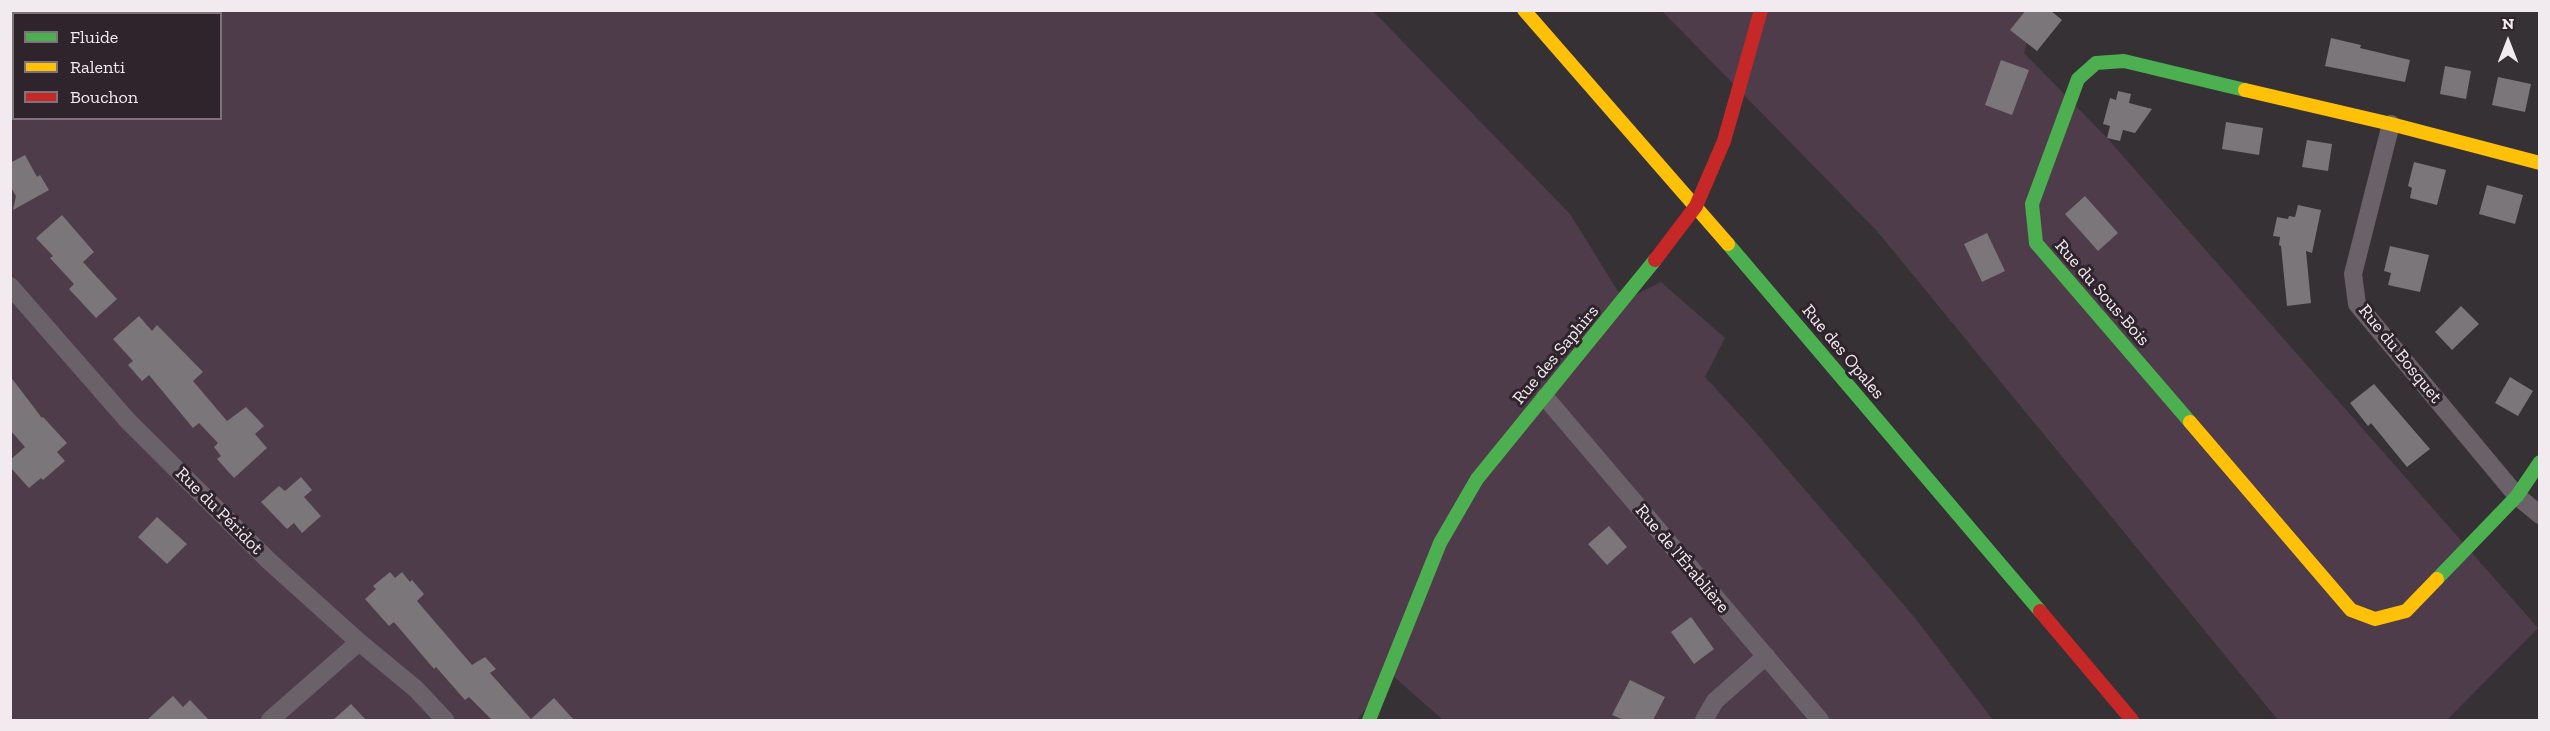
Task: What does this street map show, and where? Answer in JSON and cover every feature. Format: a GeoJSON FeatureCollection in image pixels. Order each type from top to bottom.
{"type":"FeatureCollection","features":[{"type":"Feature","properties":{"kind":"street","name":"Rue des Opales"},"geometry":{"type":"LineString","coordinates":[[1524,10],[1696,206],[2132,720]]}},
{"type":"Feature","properties":{"kind":"street","name":"Rue des Saphirs"},"geometry":{"type":"LineString","coordinates":[[1369,720],[1440,543],[1477,479],[1617,309],[1696,206],[1724,141],[1761,10]]}},
{"type":"Feature","properties":{"kind":"street","name":"Rue du Sous-Bois"},"geometry":{"type":"LineString","coordinates":[[2540,163],[2391,124],[2124,61],[2096,63],[2078,79],[2032,204],[2036,243],[2351,610],[2375,619],[2406,611],[2517,496],[2540,462]]}},
{"type":"Feature","properties":{"kind":"street","name":"Rue du Bosquet"},"geometry":{"type":"LineString","coordinates":[[2391,124],[2353,274],[2357,304],[2517,496],[2540,515]]}},
{"type":"Feature","properties":{"kind":"street","name":"Rue du Péridot"},"geometry":{"type":"LineString","coordinates":[[10,286],[128,421],[269,561],[359,642],[416,689],[445,720]]}},
{"type":"Feature","properties":{"kind":"street","name":"Rue de l'Érablière"},"geometry":{"type":"LineString","coordinates":[[1545,397],[1820,720]]}},
{"type":"Feature","properties":{"kind":"street"},"geometry":{"type":"LineString","coordinates":[[270,720],[359,642]]}},
{"type":"Feature","properties":{"kind":"street"},"geometry":{"type":"LineString","coordinates":[[1704,720],[1715,701],[1766,656]]}},
{"type":"Feature","properties":{"kind":"shaded area"},"geometry":{"type":"Polygon","coordinates":[[[10,11],[1373,11],[1570,214],[1624,301],[1661,282],[1725,338],[1705,377],[1751,427],[1915,618],[1993,720],[1443,720],[1392,675],[1357,720],[11,720],[10,11]]]}},
{"type":"Feature","properties":{"kind":"shaded area"},"geometry":{"type":"Polygon","coordinates":[[[1662,11],[2037,11],[2024,53],[2107,138],[2538,628],[2447,720],[2278,720],[1877,231],[1662,11]]]}},
{"type":"Feature","properties":{"kind":"building"},"geometry":{"type":"Polygon","coordinates":[[[2026,10],[2050,10],[2062,20],[2037,51],[2010,30],[2026,10]]]}},
{"type":"Feature","properties":{"kind":"building"},"geometry":{"type":"Polygon","coordinates":[[[2331,38],[2361,45],[2360,48],[2410,60],[2405,82],[2325,66],[2331,38]]]}},
{"type":"Feature","properties":{"kind":"building"},"geometry":{"type":"Polygon","coordinates":[[[2001,60],[2029,70],[2012,115],[1985,105],[2001,60]]]}},
{"type":"Feature","properties":{"kind":"building"},"geometry":{"type":"Polygon","coordinates":[[[2445,66],[2471,71],[2466,99],[2440,94],[2445,66]]]}},
{"type":"Feature","properties":{"kind":"building"},"geometry":{"type":"Polygon","coordinates":[[[2498,77],[2531,84],[2525,112],[2492,105],[2498,77]]]}},
{"type":"Feature","properties":{"kind":"building"},"geometry":{"type":"Polygon","coordinates":[[[2118,91],[2131,94],[2129,103],[2152,109],[2135,133],[2123,130],[2120,141],[2107,138],[2110,126],[2103,124],[2110,98],[2116,100],[2118,91]]]}},
{"type":"Feature","properties":{"kind":"building"},"geometry":{"type":"Polygon","coordinates":[[[2226,122],[2263,128],[2259,155],[2222,149],[2226,122]]]}},
{"type":"Feature","properties":{"kind":"building"},"geometry":{"type":"Polygon","coordinates":[[[2307,140],[2332,144],[2328,171],[2302,167],[2307,140]]]}},
{"type":"Feature","properties":{"kind":"building"},"geometry":{"type":"Polygon","coordinates":[[[25,155],[37,177],[40,175],[49,190],[13,210],[16,196],[10,186],[10,163],[25,155]]]}},
{"type":"Feature","properties":{"kind":"building"},"geometry":{"type":"Polygon","coordinates":[[[2414,162],[2446,170],[2437,205],[2410,198],[2412,188],[2408,186],[2414,162]]]}},
{"type":"Feature","properties":{"kind":"building"},"geometry":{"type":"Polygon","coordinates":[[[2487,185],[2523,195],[2515,224],[2479,214],[2487,185]]]}},
{"type":"Feature","properties":{"kind":"building"},"geometry":{"type":"Polygon","coordinates":[[[2085,196],[2118,233],[2098,251],[2065,214],[2085,196]]]}},
{"type":"Feature","properties":{"kind":"building"},"geometry":{"type":"Polygon","coordinates":[[[2298,205],[2321,210],[2312,253],[2306,251],[2311,303],[2287,306],[2281,246],[2279,245],[2280,237],[2273,236],[2277,217],[2288,219],[2289,216],[2295,217],[2298,205]]]}},
{"type":"Feature","properties":{"kind":"building"},"geometry":{"type":"Polygon","coordinates":[[[62,215],[94,252],[83,262],[117,299],[96,318],[69,289],[74,284],[50,258],[53,256],[36,238],[62,215]]]}},
{"type":"Feature","properties":{"kind":"building"},"geometry":{"type":"Polygon","coordinates":[[[1987,233],[2005,271],[1982,282],[1964,244],[1987,233]]]}},
{"type":"Feature","properties":{"kind":"building"},"geometry":{"type":"Polygon","coordinates":[[[2390,246],[2429,255],[2420,292],[2388,285],[2391,273],[2384,271],[2390,246]]]}},
{"type":"Feature","properties":{"kind":"building"},"geometry":{"type":"Polygon","coordinates":[[[2461,306],[2479,324],[2452,350],[2435,332],[2461,306]]]}},
{"type":"Feature","properties":{"kind":"building"},"geometry":{"type":"Polygon","coordinates":[[[139,316],[152,331],[157,325],[203,372],[193,381],[227,421],[246,407],[264,426],[255,434],[267,448],[234,478],[217,459],[221,456],[214,447],[218,443],[199,423],[193,428],[149,375],[142,381],[128,365],[133,361],[113,339],[139,316]]]}},
{"type":"Feature","properties":{"kind":"building"},"geometry":{"type":"Polygon","coordinates":[[[10,376],[42,418],[67,443],[57,452],[65,461],[43,480],[41,478],[29,488],[10,467],[10,460],[25,447],[10,430],[10,376]]]}},
{"type":"Feature","properties":{"kind":"building"},"geometry":{"type":"Polygon","coordinates":[[[2510,377],[2533,391],[2518,416],[2495,403],[2510,377]]]}},
{"type":"Feature","properties":{"kind":"building"},"geometry":{"type":"Polygon","coordinates":[[[2374,384],[2430,449],[2407,467],[2371,423],[2368,426],[2350,403],[2374,384]]]}},
{"type":"Feature","properties":{"kind":"building"},"geometry":{"type":"Polygon","coordinates":[[[301,477],[312,490],[304,497],[321,516],[302,533],[294,523],[287,529],[261,502],[279,486],[285,491],[301,477]]]}},
{"type":"Feature","properties":{"kind":"building"},"geometry":{"type":"Polygon","coordinates":[[[157,517],[187,544],[167,564],[138,537],[157,517]]]}},
{"type":"Feature","properties":{"kind":"building"},"geometry":{"type":"Polygon","coordinates":[[[1609,526],[1627,547],[1607,565],[1588,544],[1609,526]]]}},
{"type":"Feature","properties":{"kind":"building"},"geometry":{"type":"Polygon","coordinates":[[[390,572],[395,578],[402,572],[410,582],[412,580],[424,594],[417,601],[472,665],[485,657],[496,669],[490,673],[531,719],[554,698],[574,720],[492,720],[469,697],[465,700],[436,667],[434,669],[394,622],[389,626],[365,599],[376,589],[373,586],[390,572]]]}},
{"type":"Feature","properties":{"kind":"building"},"geometry":{"type":"Polygon","coordinates":[[[1691,617],[1714,649],[1694,664],[1671,632],[1691,617]]]}},
{"type":"Feature","properties":{"kind":"building"},"geometry":{"type":"Polygon","coordinates":[[[1630,680],[1665,697],[1653,720],[1624,720],[1612,715],[1630,680]]]}},
{"type":"Feature","properties":{"kind":"building"},"geometry":{"type":"Polygon","coordinates":[[[173,696],[183,707],[190,700],[209,720],[147,720],[173,696]]]}},
{"type":"Feature","properties":{"kind":"building"},"geometry":{"type":"Polygon","coordinates":[[[351,704],[366,720],[333,720],[351,704]]]}},
{"type":"Feature","properties":{"kind":"traffic: fast"},"geometry":{"type":"LineString","coordinates":[[2190,422],[2036,243],[2032,204],[2078,79],[2096,63],[2124,61],[2245,90]]}},
{"type":"Feature","properties":{"kind":"traffic: fast"},"geometry":{"type":"LineString","coordinates":[[1728,244],[2040,611]]}},
{"type":"Feature","properties":{"kind":"traffic: fast"},"geometry":{"type":"LineString","coordinates":[[1369,720],[1440,543],[1477,479],[1655,260]]}},
{"type":"Feature","properties":{"kind":"traffic: fast"},"geometry":{"type":"LineString","coordinates":[[2437,579],[2517,496],[2540,462]]}},
{"type":"Feature","properties":{"kind":"traffic: slow"},"geometry":{"type":"LineString","coordinates":[[1524,10],[1728,244]]}},
{"type":"Feature","properties":{"kind":"traffic: slow"},"geometry":{"type":"LineString","coordinates":[[2245,90],[2391,124],[2540,163]]}},
{"type":"Feature","properties":{"kind":"traffic: slow"},"geometry":{"type":"LineString","coordinates":[[2190,422],[2351,610],[2375,619],[2406,611],[2437,579]]}},
{"type":"Feature","properties":{"kind":"traffic: jam"},"geometry":{"type":"LineString","coordinates":[[1655,260],[1696,206],[1724,141],[1761,10]]}},
{"type":"Feature","properties":{"kind":"traffic: jam"},"geometry":{"type":"LineString","coordinates":[[2040,611],[2132,720]]}}]}
